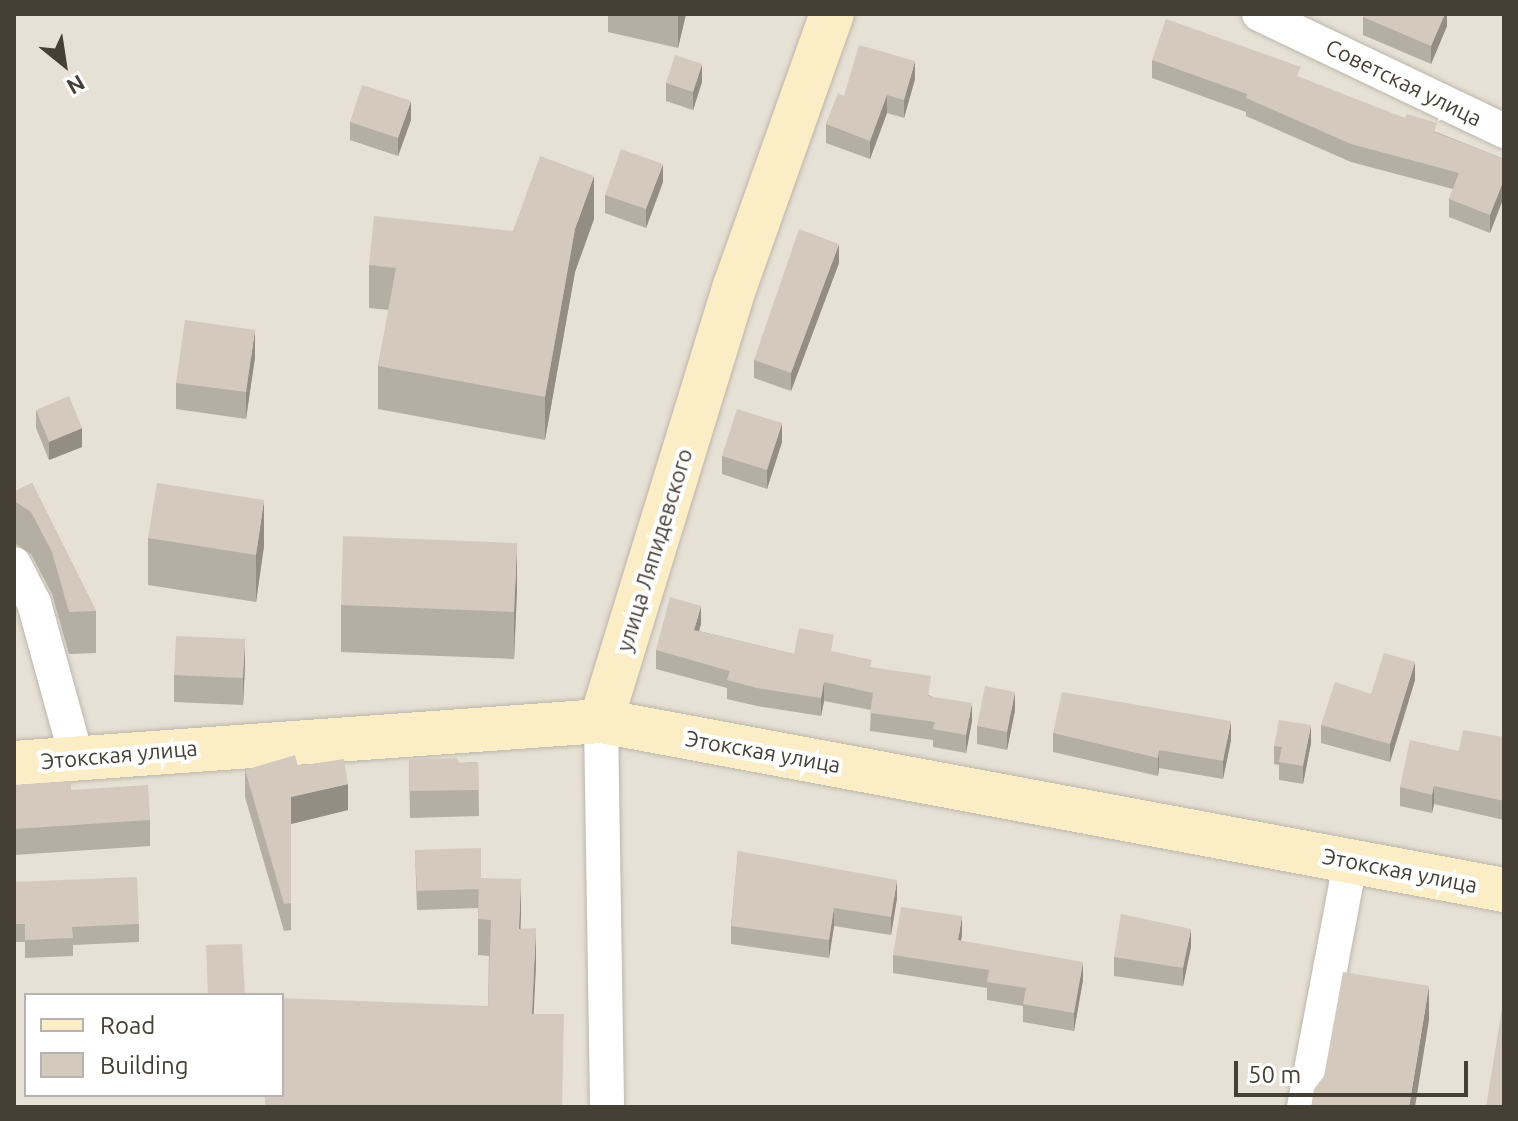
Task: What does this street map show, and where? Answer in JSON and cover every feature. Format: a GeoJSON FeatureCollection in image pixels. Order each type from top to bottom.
{"type":"FeatureCollection","features":[{"type":"Feature","properties":{"kind":"main road","name":"улица Ляпидевского"},"geometry":{"type":"LineString","coordinates":[[601,721],[735,286],[832,14]]}},
{"type":"Feature","properties":{"kind":"main road","name":"Этокская улица"},"geometry":{"type":"LineString","coordinates":[[14,763],[76,756],[601,721],[1504,890]]}},
{"type":"Feature","properties":{"kind":"street","name":"Советская улица"},"geometry":{"type":"LineString","coordinates":[[1259,14],[1504,131]]}},
{"type":"Feature","properties":{"kind":"street"},"geometry":{"type":"LineString","coordinates":[[14,564],[34,603],[76,756]]}},
{"type":"Feature","properties":{"kind":"street","name":"улица Ляпидевского"},"geometry":{"type":"LineString","coordinates":[[601,721],[607,1107]]}},
{"type":"Feature","properties":{"kind":"street"},"geometry":{"type":"LineString","coordinates":[[1304,1107],[1351,859]]}},
{"type":"Feature","properties":{"kind":"shaded area"},"geometry":{"type":"Polygon","coordinates":[[[14,14],[1504,14],[1504,1107],[14,1107],[14,14]]]}},
{"type":"Feature","properties":{"kind":"building"},"geometry":{"type":"Polygon","coordinates":[[[1364,14],[1445,14],[1431,46],[1363,17],[1364,14]]]}},
{"type":"Feature","properties":{"kind":"building"},"geometry":{"type":"Polygon","coordinates":[[[1166,19],[1301,67],[1297,76],[1405,118],[1407,114],[1437,123],[1434,132],[1504,159],[1504,179],[1490,215],[1449,199],[1459,173],[1351,144],[1246,98],[1247,94],[1152,60],[1166,19]]]}},
{"type":"Feature","properties":{"kind":"building"},"geometry":{"type":"Polygon","coordinates":[[[859,45],[915,61],[904,100],[887,95],[870,141],[826,124],[838,93],[844,96],[859,45]]]}},
{"type":"Feature","properties":{"kind":"building"},"geometry":{"type":"Polygon","coordinates":[[[675,55],[702,64],[693,92],[666,83],[675,55]]]}},
{"type":"Feature","properties":{"kind":"building"},"geometry":{"type":"Polygon","coordinates":[[[362,85],[411,101],[398,138],[350,122],[362,85]]]}},
{"type":"Feature","properties":{"kind":"building"},"geometry":{"type":"Polygon","coordinates":[[[621,149],[663,164],[646,209],[605,195],[621,149]]]}},
{"type":"Feature","properties":{"kind":"building"},"geometry":{"type":"Polygon","coordinates":[[[540,156],[594,176],[575,229],[545,397],[378,366],[396,268],[369,265],[374,216],[513,231],[540,156]]]}},
{"type":"Feature","properties":{"kind":"building"},"geometry":{"type":"Polygon","coordinates":[[[799,229],[839,244],[791,373],[754,360],[799,229]]]}},
{"type":"Feature","properties":{"kind":"building"},"geometry":{"type":"Polygon","coordinates":[[[185,320],[255,330],[246,392],[176,383],[185,320]]]}},
{"type":"Feature","properties":{"kind":"building"},"geometry":{"type":"Polygon","coordinates":[[[69,396],[82,428],[49,442],[36,410],[69,396]]]}},
{"type":"Feature","properties":{"kind":"building"},"geometry":{"type":"Polygon","coordinates":[[[737,409],[782,423],[767,470],[722,456],[737,409]]]}},
{"type":"Feature","properties":{"kind":"building"},"geometry":{"type":"Polygon","coordinates":[[[32,483],[96,611],[69,612],[52,552],[31,512],[14,503],[14,492],[32,483]]]}},
{"type":"Feature","properties":{"kind":"building"},"geometry":{"type":"Polygon","coordinates":[[[157,483],[264,500],[256,555],[148,538],[157,483]]]}},
{"type":"Feature","properties":{"kind":"building"},"geometry":{"type":"Polygon","coordinates":[[[343,536],[517,543],[514,612],[341,605],[343,536]]]}},
{"type":"Feature","properties":{"kind":"building"},"geometry":{"type":"Polygon","coordinates":[[[670,597],[701,606],[694,630],[794,654],[799,628],[834,635],[831,651],[872,660],[870,667],[931,676],[928,696],[972,703],[966,735],[933,729],[935,722],[870,713],[873,693],[824,682],[821,698],[757,688],[727,680],[730,671],[656,650],[670,597]]]}},
{"type":"Feature","properties":{"kind":"building"},"geometry":{"type":"Polygon","coordinates":[[[176,636],[245,639],[243,678],[174,675],[176,636]]]}},
{"type":"Feature","properties":{"kind":"building"},"geometry":{"type":"Polygon","coordinates":[[[1384,653],[1415,662],[1390,744],[1321,725],[1335,682],[1371,694],[1384,653]]]}},
{"type":"Feature","properties":{"kind":"building"},"geometry":{"type":"Polygon","coordinates":[[[985,686],[1015,692],[1007,732],[977,726],[985,686]]]}},
{"type":"Feature","properties":{"kind":"building"},"geometry":{"type":"Polygon","coordinates":[[[1062,692],[1231,721],[1223,761],[1159,750],[1158,758],[1053,733],[1062,692]]]}},
{"type":"Feature","properties":{"kind":"building"},"geometry":{"type":"Polygon","coordinates":[[[1279,720],[1311,725],[1303,766],[1279,762],[1282,747],[1274,746],[1279,720]]]}},
{"type":"Feature","properties":{"kind":"building"},"geometry":{"type":"Polygon","coordinates":[[[1463,730],[1504,737],[1504,801],[1434,786],[1432,795],[1400,787],[1410,740],[1459,751],[1463,730]]]}},
{"type":"Feature","properties":{"kind":"building"},"geometry":{"type":"Polygon","coordinates":[[[295,755],[298,766],[344,759],[348,784],[291,797],[291,903],[284,904],[245,770],[295,755]]]}},
{"type":"Feature","properties":{"kind":"building"},"geometry":{"type":"Polygon","coordinates":[[[457,758],[459,763],[478,762],[479,790],[410,791],[409,759],[457,758]]]}},
{"type":"Feature","properties":{"kind":"building"},"geometry":{"type":"Polygon","coordinates":[[[71,781],[71,790],[148,785],[150,820],[14,829],[14,785],[71,781]]]}},
{"type":"Feature","properties":{"kind":"building"},"geometry":{"type":"Polygon","coordinates":[[[481,848],[479,889],[417,891],[415,850],[481,848]]]}},
{"type":"Feature","properties":{"kind":"building"},"geometry":{"type":"Polygon","coordinates":[[[738,851],[897,880],[891,917],[834,908],[829,940],[731,926],[738,851]]]}},
{"type":"Feature","properties":{"kind":"building"},"geometry":{"type":"Polygon","coordinates":[[[137,877],[139,924],[72,927],[73,938],[25,940],[25,924],[14,924],[14,882],[137,877]]]}},
{"type":"Feature","properties":{"kind":"building"},"geometry":{"type":"Polygon","coordinates":[[[479,878],[521,879],[519,929],[536,928],[532,1014],[564,1014],[562,1107],[265,1107],[265,1097],[284,1097],[284,998],[488,1006],[491,920],[478,919],[479,878]]]}},
{"type":"Feature","properties":{"kind":"building"},"geometry":{"type":"Polygon","coordinates":[[[901,907],[962,916],[958,940],[1083,962],[1074,1013],[1023,1004],[1026,988],[987,982],[989,970],[893,955],[901,907]]]}},
{"type":"Feature","properties":{"kind":"building"},"geometry":{"type":"Polygon","coordinates":[[[1121,914],[1191,929],[1183,968],[1114,957],[1121,914]]]}},
{"type":"Feature","properties":{"kind":"building"},"geometry":{"type":"Polygon","coordinates":[[[242,944],[245,993],[208,993],[206,945],[242,944]]]}},
{"type":"Feature","properties":{"kind":"building"},"geometry":{"type":"Polygon","coordinates":[[[1343,972],[1429,986],[1409,1107],[1311,1107],[1314,1089],[1324,1076],[1343,972]]]}},
{"type":"Feature","properties":{"kind":"building"},"geometry":{"type":"Polygon","coordinates":[[[1504,996],[1504,1107],[1486,1107],[1504,996]]]}},
{"type":"Feature","properties":{"kind":"building"},"geometry":{"type":"Polygon","coordinates":[[[706,1105],[706,1107],[666,1107],[706,1105]]]}}]}
